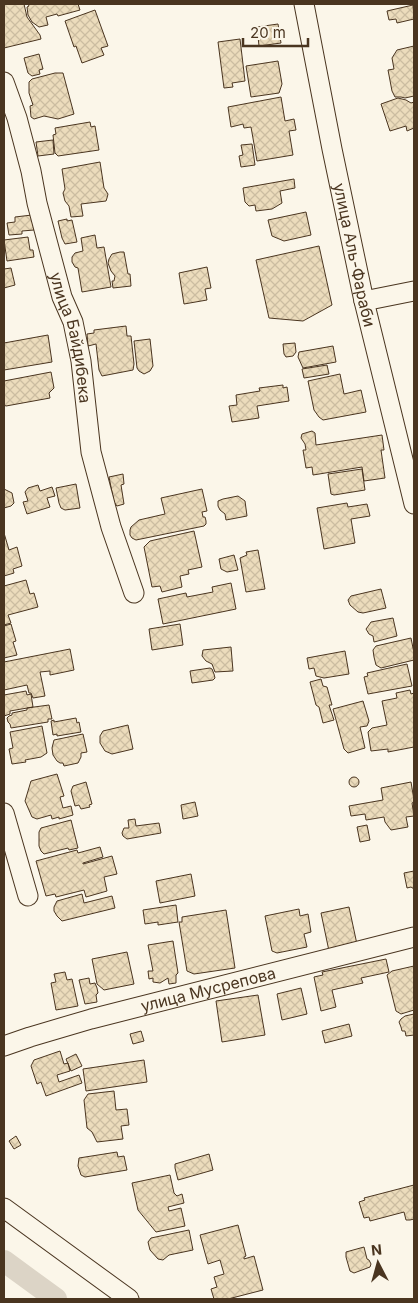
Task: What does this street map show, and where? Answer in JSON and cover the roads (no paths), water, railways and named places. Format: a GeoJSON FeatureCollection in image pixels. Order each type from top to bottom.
{"type":"FeatureCollection","features":[{"type":"Feature","properties":{"kind":"street","name":"улица Аль-Фараби"},"geometry":{"type":"LineString","coordinates":[[304,4],[364,301],[414,504]]}},
{"type":"Feature","properties":{"kind":"street","name":"улица Байдибека"},"geometry":{"type":"LineString","coordinates":[[4,82],[17,118],[62,297],[73,322],[81,361],[91,452],[110,528],[134,593]]}},
{"type":"Feature","properties":{"kind":"street"},"geometry":{"type":"LineString","coordinates":[[364,301],[414,291]]}},
{"type":"Feature","properties":{"kind":"street"},"geometry":{"type":"LineString","coordinates":[[4,813],[28,896]]}},
{"type":"Feature","properties":{"kind":"street","name":"улица Мусрепова"},"geometry":{"type":"LineString","coordinates":[[4,1046],[91,1020],[414,937]]}},
{"type":"Feature","properties":{"kind":"street"},"geometry":{"type":"LineString","coordinates":[[4,1208],[129,1299]]}},
{"type":"Feature","properties":{"kind":"waterway"},"geometry":{"type":"LineString","coordinates":[[4,1261],[56,1299]]}}]}
